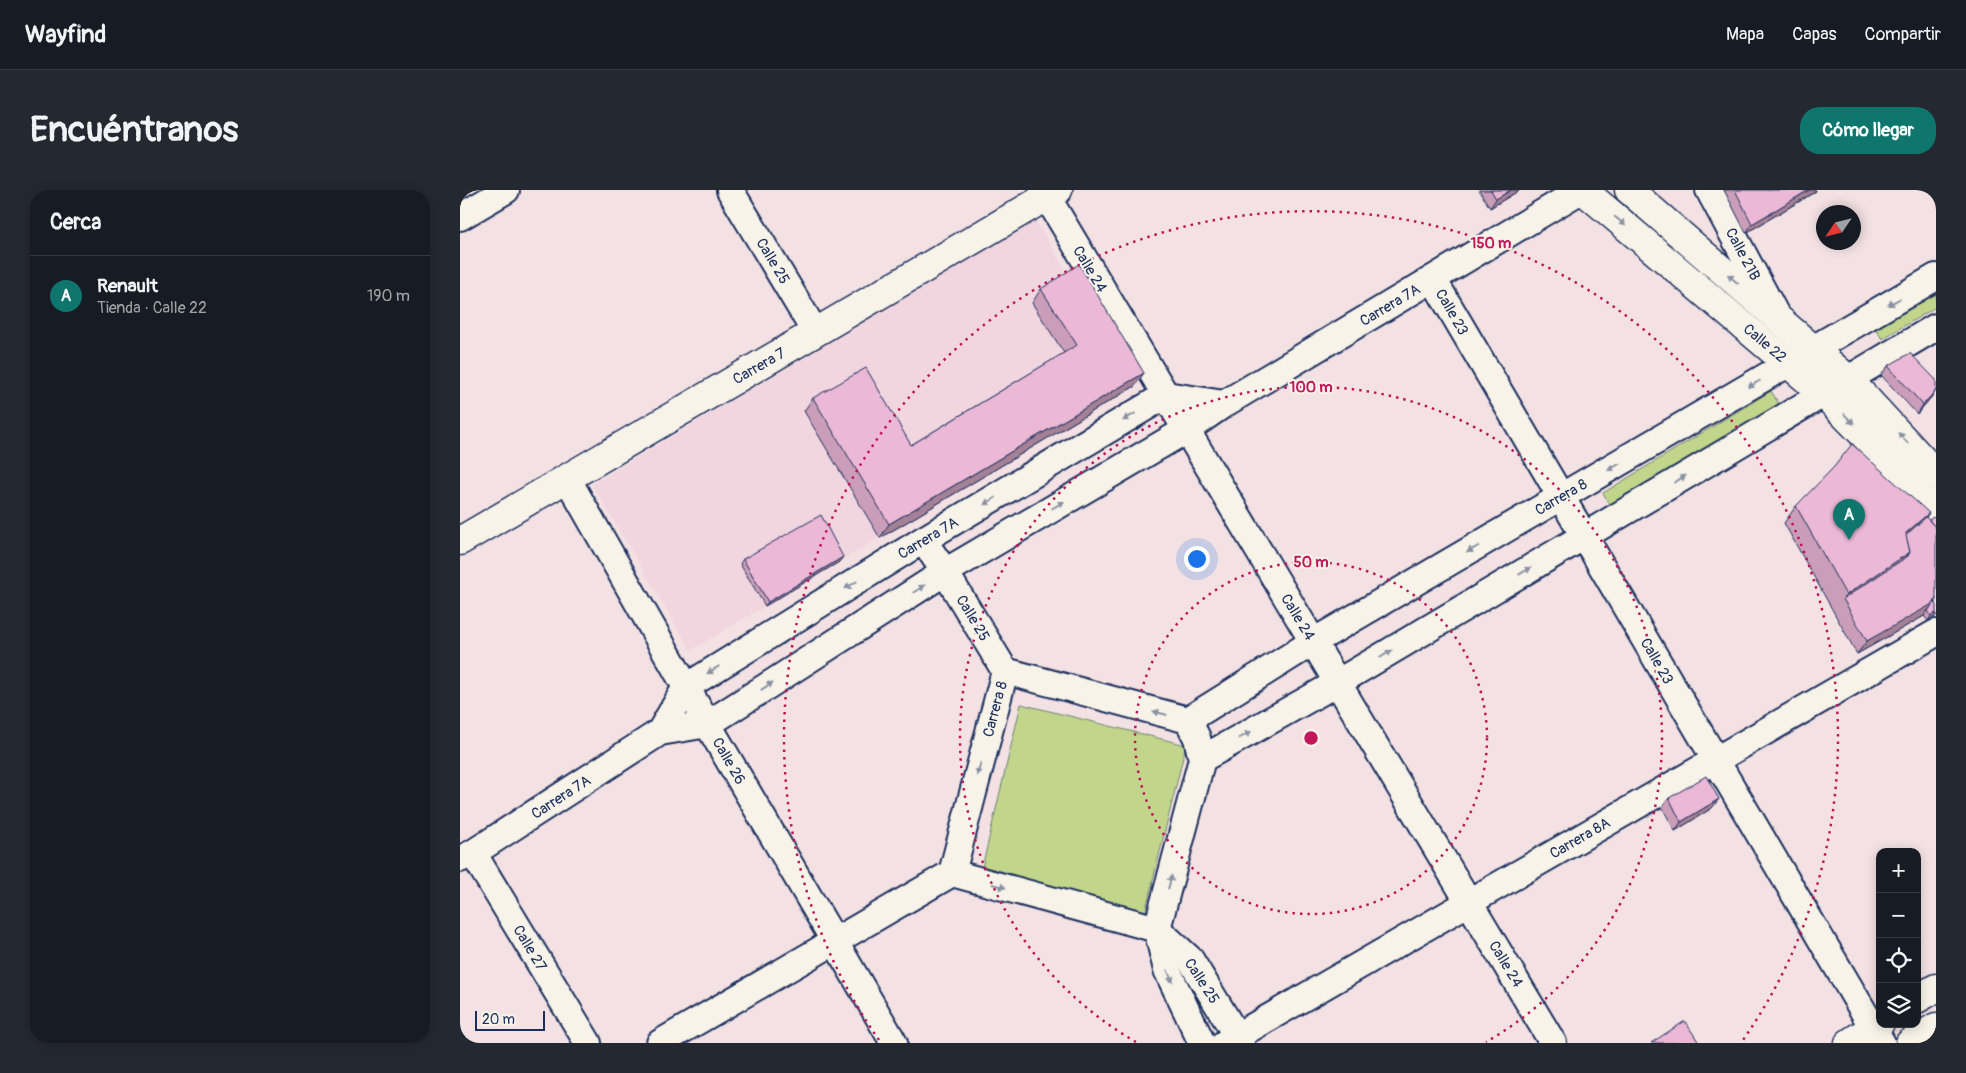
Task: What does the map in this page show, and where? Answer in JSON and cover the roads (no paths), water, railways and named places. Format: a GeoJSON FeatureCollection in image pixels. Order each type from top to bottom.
{"type":"FeatureCollection","features":[{"type":"Feature","properties":{"kind":"main road","name":"Calle 22"},"geometry":{"type":"LineString","coordinates":[[1582,190],[1824,394],[1936,509]]}},
{"type":"Feature","properties":{"kind":"main road","name":"Calle 22"},"geometry":{"type":"LineString","coordinates":[[1629,190],[1848,379],[1936,474]]}},
{"type":"Feature","properties":{"kind":"main road","name":"Carrera 7"},"geometry":{"type":"LineString","coordinates":[[460,541],[1049,192]]}},
{"type":"Feature","properties":{"kind":"main road"},"geometry":{"type":"LineString","coordinates":[[1921,997],[1936,988]]}},
{"type":"Feature","properties":{"kind":"main road"},"geometry":{"type":"LineString","coordinates":[[1910,1043],[1936,1027]]}},
{"type":"Feature","properties":{"kind":"main road"},"geometry":{"type":"LineString","coordinates":[[1848,1043],[1878,1031]]}},
{"type":"Feature","properties":{"kind":"street"},"geometry":{"type":"LineString","coordinates":[[460,217],[506,190]]}},
{"type":"Feature","properties":{"kind":"street","name":"Calle 25"},"geometry":{"type":"LineString","coordinates":[[730,190],[815,332]]}},
{"type":"Feature","properties":{"kind":"street","name":"Carrera 7A"},"geometry":{"type":"LineString","coordinates":[[467,856],[660,732],[708,724],[945,572],[1186,430],[1224,404],[1582,190]]}},
{"type":"Feature","properties":{"kind":"street","name":"Calle 21B"},"geometry":{"type":"LineString","coordinates":[[1709,190],[1777,318]]}},
{"type":"Feature","properties":{"kind":"street","name":"Calle 24"},"geometry":{"type":"LineString","coordinates":[[1049,192],[1186,430],[1553,1043]]}},
{"type":"Feature","properties":{"kind":"street","name":"Carrera 8"},"geometry":{"type":"LineString","coordinates":[[952,873],[1005,671],[1188,720],[1313,642],[1936,278]]}},
{"type":"Feature","properties":{"kind":"street","name":"Calle 23"},"geometry":{"type":"LineString","coordinates":[[1433,279],[1715,760],[1878,1031]]}},
{"type":"Feature","properties":{"kind":"street"},"geometry":{"type":"LineString","coordinates":[[1202,759],[1337,683],[1936,327]]}},
{"type":"Feature","properties":{"kind":"street"},"geometry":{"type":"LineString","coordinates":[[1166,395],[1224,404]]}},
{"type":"Feature","properties":{"kind":"street","name":"Carrera 7A"},"geometry":{"type":"LineString","coordinates":[[660,732],[686,687],[923,540],[1166,395]]}},
{"type":"Feature","properties":{"kind":"street","name":"Calle 26"},"geometry":{"type":"LineString","coordinates":[[567,478],[686,687],[894,1043]]}},
{"type":"Feature","properties":{"kind":"street","name":"Calle 25"},"geometry":{"type":"LineString","coordinates":[[923,540],[945,572],[1005,671]]}},
{"type":"Feature","properties":{"kind":"street","name":"Carrera 8A"},"geometry":{"type":"LineString","coordinates":[[1234,1041],[1469,902],[1936,633]]}},
{"type":"Feature","properties":{"kind":"street"},"geometry":{"type":"LineString","coordinates":[[660,1043],[952,873],[1157,929],[1202,759],[1197,738],[1188,720]]}},
{"type":"Feature","properties":{"kind":"street","name":"Calle 27"},"geometry":{"type":"LineString","coordinates":[[467,856],[588,1043]]}},
{"type":"Feature","properties":{"kind":"street","name":"Calle 25"},"geometry":{"type":"LineString","coordinates":[[1157,929],[1190,959],[1234,1041]]}},
{"type":"Feature","properties":{"kind":"street","name":"Calle 25"},"geometry":{"type":"LineString","coordinates":[[1157,929],[1167,970],[1202,1043]]}},
{"type":"Feature","properties":{"kind":"place","name":"Renault"},"geometry":{"type":"Point","coordinates":[1849,540]}}]}
